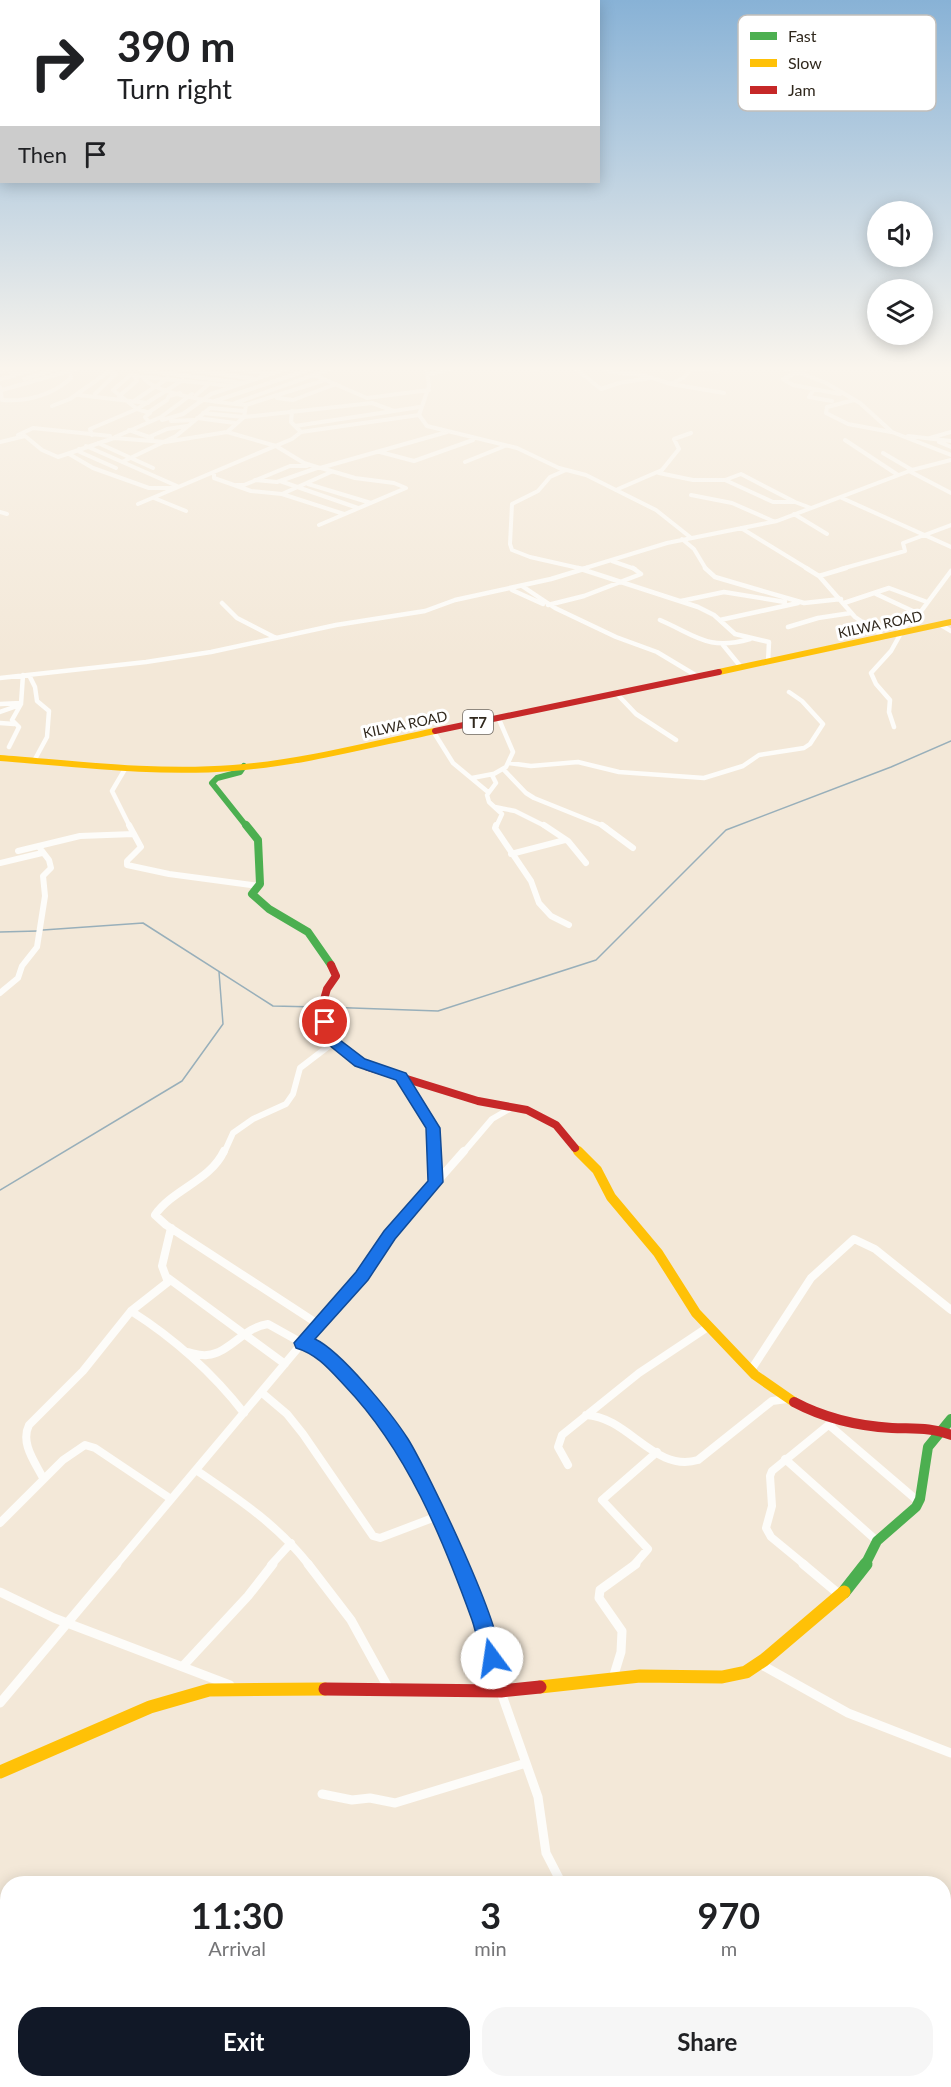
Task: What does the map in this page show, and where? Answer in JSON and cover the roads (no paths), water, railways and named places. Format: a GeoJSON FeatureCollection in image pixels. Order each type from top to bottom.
{"type":"FeatureCollection","features":[{"type":"Feature","properties":{"kind":"main road","name":"KILWA ROAD"},"geometry":{"type":"LineString","coordinates":[[0,758],[125,768],[196,770],[309,758],[951,622]]}},
{"type":"Feature","properties":{"kind":"main road"},"geometry":{"type":"LineString","coordinates":[[244,766],[239,773],[217,778],[212,782],[258,837],[261,856],[259,886],[252,894],[269,909],[308,932],[336,972],[336,976],[327,989],[320,1012],[331,1031],[334,1042],[360,1063],[449,1093],[532,1112],[556,1125],[600,1175],[611,1197],[650,1243],[696,1314],[769,1387],[804,1408],[838,1418],[889,1428],[942,1431],[951,1436]]}},
{"type":"Feature","properties":{"kind":"main road"},"geometry":{"type":"LineString","coordinates":[[0,1772],[150,1707],[209,1690],[242,1688],[501,1691],[613,1678],[670,1675],[722,1677],[746,1672],[759,1664],[852,1585],[878,1541],[920,1503],[928,1447],[951,1419]]}},
{"type":"Feature","properties":{"kind":"street"},"geometry":{"type":"LineString","coordinates":[[83,462],[147,488],[176,487]]}},
{"type":"Feature","properties":{"kind":"street"},"geometry":{"type":"LineString","coordinates":[[103,462],[116,468]]}},
{"type":"Feature","properties":{"kind":"street"},"geometry":{"type":"LineString","coordinates":[[123,462],[176,487]]}},
{"type":"Feature","properties":{"kind":"street"},"geometry":{"type":"LineString","coordinates":[[142,462],[153,468]]}},
{"type":"Feature","properties":{"kind":"street"},"geometry":{"type":"LineString","coordinates":[[138,504],[237,462]]}},
{"type":"Feature","properties":{"kind":"street"},"geometry":{"type":"LineString","coordinates":[[304,462],[310,466]]}},
{"type":"Feature","properties":{"kind":"street"},"geometry":{"type":"LineString","coordinates":[[255,480],[280,481],[340,462]]}},
{"type":"Feature","properties":{"kind":"street"},"geometry":{"type":"LineString","coordinates":[[548,462],[566,471],[579,472],[617,489],[656,510],[690,537]]}},
{"type":"Feature","properties":{"kind":"street"},"geometry":{"type":"LineString","coordinates":[[617,489],[659,472],[667,462]]}},
{"type":"Feature","properties":{"kind":"street"},"geometry":{"type":"LineString","coordinates":[[875,462],[898,475]]}},
{"type":"Feature","properties":{"kind":"street"},"geometry":{"type":"LineString","coordinates":[[897,462],[951,493]]}},
{"type":"Feature","properties":{"kind":"street"},"geometry":{"type":"LineString","coordinates":[[0,678],[146,662],[277,639],[336,625],[425,611],[455,600],[522,586],[682,539],[773,522],[935,462]]}},
{"type":"Feature","properties":{"kind":"street"},"geometry":{"type":"LineString","coordinates":[[236,485],[243,486],[290,466],[310,466],[406,487],[398,493],[319,525]]}},
{"type":"Feature","properties":{"kind":"street"},"geometry":{"type":"LineString","coordinates":[[566,471],[550,477],[537,491],[512,504],[510,547],[518,554],[580,568],[704,609],[735,634],[770,644],[768,662]]}},
{"type":"Feature","properties":{"kind":"street"},"geometry":{"type":"LineString","coordinates":[[214,472],[214,478],[252,491],[282,494],[344,514]]}},
{"type":"Feature","properties":{"kind":"street"},"geometry":{"type":"LineString","coordinates":[[282,494],[331,472]]}},
{"type":"Feature","properties":{"kind":"street"},"geometry":{"type":"LineString","coordinates":[[659,472],[693,480],[725,480],[741,474],[811,508]]}},
{"type":"Feature","properties":{"kind":"street"},"geometry":{"type":"LineString","coordinates":[[147,488],[162,480]]}},
{"type":"Feature","properties":{"kind":"street"},"geometry":{"type":"LineString","coordinates":[[725,480],[772,502],[795,502]]}},
{"type":"Feature","properties":{"kind":"street"},"geometry":{"type":"LineString","coordinates":[[280,481],[358,508]]}},
{"type":"Feature","properties":{"kind":"street"},"geometry":{"type":"LineString","coordinates":[[307,483],[371,503]]}},
{"type":"Feature","properties":{"kind":"street"},"geometry":{"type":"LineString","coordinates":[[691,495],[732,502],[773,522]]}},
{"type":"Feature","properties":{"kind":"street"},"geometry":{"type":"LineString","coordinates":[[153,498],[186,510]]}},
{"type":"Feature","properties":{"kind":"street"},"geometry":{"type":"LineString","coordinates":[[841,498],[951,547]]}},
{"type":"Feature","properties":{"kind":"street"},"geometry":{"type":"LineString","coordinates":[[0,512],[7,514]]}},
{"type":"Feature","properties":{"kind":"street"},"geometry":{"type":"LineString","coordinates":[[794,514],[827,534]]}},
{"type":"Feature","properties":{"kind":"street"},"geometry":{"type":"LineString","coordinates":[[819,576],[905,551],[903,543],[951,525]]}},
{"type":"Feature","properties":{"kind":"street"},"geometry":{"type":"LineString","coordinates":[[741,528],[819,576],[851,613],[885,637]]}},
{"type":"Feature","properties":{"kind":"street"},"geometry":{"type":"LineString","coordinates":[[682,539],[696,550],[703,565],[711,574],[804,603]]}},
{"type":"Feature","properties":{"kind":"street"},"geometry":{"type":"LineString","coordinates":[[548,605],[584,596],[641,572],[608,560]]}},
{"type":"Feature","properties":{"kind":"street"},"geometry":{"type":"LineString","coordinates":[[894,727],[889,712],[890,700],[876,684],[871,673],[891,651],[899,633],[919,614],[951,572]]}},
{"type":"Feature","properties":{"kind":"street"},"geometry":{"type":"LineString","coordinates":[[522,586],[548,605],[564,613]]}},
{"type":"Feature","properties":{"kind":"street"},"geometry":{"type":"LineString","coordinates":[[680,601],[724,592],[795,603],[843,601],[889,588],[927,602]]}},
{"type":"Feature","properties":{"kind":"street"},"geometry":{"type":"LineString","coordinates":[[509,589],[657,652],[697,676]]}},
{"type":"Feature","properties":{"kind":"street"},"geometry":{"type":"LineString","coordinates":[[874,593],[919,614]]}},
{"type":"Feature","properties":{"kind":"street"},"geometry":{"type":"LineString","coordinates":[[222,603],[237,618],[277,639]]}},
{"type":"Feature","properties":{"kind":"street"},"geometry":{"type":"LineString","coordinates":[[720,620],[795,603]]}},
{"type":"Feature","properties":{"kind":"street"},"geometry":{"type":"LineString","coordinates":[[788,627],[823,617],[851,613]]}},
{"type":"Feature","properties":{"kind":"street"},"geometry":{"type":"LineString","coordinates":[[660,620],[699,639],[723,645],[751,639]]}},
{"type":"Feature","properties":{"kind":"street"},"geometry":{"type":"LineString","coordinates":[[940,624],[951,631]]}},
{"type":"Feature","properties":{"kind":"street"},"geometry":{"type":"LineString","coordinates":[[723,645],[741,666]]}},
{"type":"Feature","properties":{"kind":"street"},"geometry":{"type":"LineString","coordinates":[[9,747],[19,727],[12,720],[21,704],[26,675]]}},
{"type":"Feature","properties":{"kind":"street"},"geometry":{"type":"LineString","coordinates":[[26,675],[35,687],[37,701],[49,711],[47,737],[34,761]]}},
{"type":"Feature","properties":{"kind":"street"},"geometry":{"type":"LineString","coordinates":[[509,763],[531,766],[580,762],[619,772],[704,778],[743,766],[760,755],[808,746],[823,724],[802,701],[789,692]]}},
{"type":"Feature","properties":{"kind":"street"},"geometry":{"type":"LineString","coordinates":[[616,693],[635,715],[657,726],[676,740]]}},
{"type":"Feature","properties":{"kind":"street"},"geometry":{"type":"LineString","coordinates":[[0,704],[21,704]]}},
{"type":"Feature","properties":{"kind":"street"},"geometry":{"type":"LineString","coordinates":[[0,712],[21,704]]}},
{"type":"Feature","properties":{"kind":"street"},"geometry":{"type":"LineString","coordinates":[[472,778],[493,774],[509,763],[513,752],[498,717]]}},
{"type":"Feature","properties":{"kind":"street"},"geometry":{"type":"LineString","coordinates":[[0,723],[16,724]]}},
{"type":"Feature","properties":{"kind":"street"},"geometry":{"type":"LineString","coordinates":[[433,731],[453,763],[488,792]]}},
{"type":"Feature","properties":{"kind":"street"},"geometry":{"type":"LineString","coordinates":[[125,768],[112,791],[113,797],[141,847],[127,861],[127,865],[169,874],[259,886]]}},
{"type":"Feature","properties":{"kind":"street"},"geometry":{"type":"LineString","coordinates":[[503,769],[526,793],[534,798],[607,827],[633,848]]}},
{"type":"Feature","properties":{"kind":"street"},"geometry":{"type":"LineString","coordinates":[[493,774],[496,783],[488,792],[487,800],[502,815],[495,824],[495,828],[531,881],[535,896],[542,908],[551,916],[569,925]]}},
{"type":"Feature","properties":{"kind":"street"},"geometry":{"type":"LineString","coordinates":[[495,807],[510,808],[536,820],[565,840],[586,862]]}},
{"type":"Feature","properties":{"kind":"street"},"geometry":{"type":"LineString","coordinates":[[18,851],[80,836],[134,834]]}},
{"type":"Feature","properties":{"kind":"street"},"geometry":{"type":"LineString","coordinates":[[511,854],[565,840]]}},
{"type":"Feature","properties":{"kind":"street"},"geometry":{"type":"LineString","coordinates":[[0,993],[18,978],[22,966],[38,943],[45,896],[43,876],[51,868],[49,860],[39,847]]}},
{"type":"Feature","properties":{"kind":"street"},"geometry":{"type":"LineString","coordinates":[[0,862],[42,853]]}},
{"type":"Feature","properties":{"kind":"street"},"geometry":{"type":"LineString","coordinates":[[318,1324],[159,1220],[155,1212],[199,1180],[220,1160],[233,1133],[253,1119],[286,1104],[293,1094],[300,1068],[334,1042]]}},
{"type":"Feature","properties":{"kind":"street"},"geometry":{"type":"LineString","coordinates":[[401,1076],[433,1128],[436,1161],[433,1172],[434,1185]]}},
{"type":"Feature","properties":{"kind":"street"},"geometry":{"type":"LineString","coordinates":[[0,1703],[318,1324],[362,1276],[390,1235],[480,1131],[497,1115],[512,1107]]}},
{"type":"Feature","properties":{"kind":"street"},"geometry":{"type":"LineString","coordinates":[[171,1228],[162,1266],[168,1278],[285,1364]]}},
{"type":"Feature","properties":{"kind":"street"},"geometry":{"type":"LineString","coordinates":[[751,1370],[811,1278],[854,1239],[861,1240],[874,1248],[951,1310]]}},
{"type":"Feature","properties":{"kind":"street"},"geometry":{"type":"LineString","coordinates":[[43,1479],[27,1447],[25,1433],[29,1425],[83,1371],[131,1311],[165,1284],[168,1278]]}},
{"type":"Feature","properties":{"kind":"street"},"geometry":{"type":"LineString","coordinates":[[131,1311],[169,1335],[228,1390],[244,1413]]}},
{"type":"Feature","properties":{"kind":"street"},"geometry":{"type":"LineString","coordinates":[[187,1352],[213,1353],[257,1325],[268,1324],[302,1343],[319,1349],[388,1422],[438,1516],[483,1623],[501,1691],[541,1808],[543,1844],[558,1876]]}},
{"type":"Feature","properties":{"kind":"street"},"geometry":{"type":"LineString","coordinates":[[568,1464],[559,1453],[558,1440],[639,1373],[708,1328]]}},
{"type":"Feature","properties":{"kind":"street"},"geometry":{"type":"LineString","coordinates":[[261,1392],[287,1414],[303,1434],[373,1536],[380,1538],[438,1516]]}},
{"type":"Feature","properties":{"kind":"street"},"geometry":{"type":"LineString","coordinates":[[586,1415],[599,1416],[679,1465],[692,1464],[772,1401],[788,1399]]}},
{"type":"Feature","properties":{"kind":"street"},"geometry":{"type":"LineString","coordinates":[[838,1418],[786,1459],[770,1476],[772,1506],[766,1525],[771,1537],[840,1595]]}},
{"type":"Feature","properties":{"kind":"street"},"geometry":{"type":"LineString","coordinates":[[829,1425],[920,1503]]}},
{"type":"Feature","properties":{"kind":"street"},"geometry":{"type":"LineString","coordinates":[[0,1523],[70,1454],[88,1445],[171,1499]]}},
{"type":"Feature","properties":{"kind":"street"},"geometry":{"type":"LineString","coordinates":[[613,1678],[621,1652],[622,1631],[599,1598],[600,1590],[637,1563],[646,1555],[648,1549],[602,1500],[657,1452]]}},
{"type":"Feature","properties":{"kind":"street"},"geometry":{"type":"LineString","coordinates":[[786,1459],[878,1541]]}},
{"type":"Feature","properties":{"kind":"street"},"geometry":{"type":"LineString","coordinates":[[196,1470],[254,1509],[291,1543],[314,1569],[330,1595],[351,1620],[389,1690]]}},
{"type":"Feature","properties":{"kind":"street"},"geometry":{"type":"LineString","coordinates":[[183,1666],[248,1596],[291,1543]]}},
{"type":"Feature","properties":{"kind":"street"},"geometry":{"type":"LineString","coordinates":[[0,1592],[54,1618],[242,1688]]}},
{"type":"Feature","properties":{"kind":"street"},"geometry":{"type":"LineString","coordinates":[[759,1664],[848,1713],[951,1753]]}},
{"type":"Feature","properties":{"kind":"street"},"geometry":{"type":"LineString","coordinates":[[322,1794],[352,1800],[370,1798],[395,1803],[526,1763]]}},
{"type":"Feature","properties":{"kind":"waterway"},"geometry":{"type":"LineString","coordinates":[[324,1007],[438,1011],[596,960],[726,830],[891,767],[951,741]]}},
{"type":"Feature","properties":{"kind":"waterway"},"geometry":{"type":"LineString","coordinates":[[43,930],[143,923],[273,1006],[317,1007]]}},
{"type":"Feature","properties":{"kind":"waterway"},"geometry":{"type":"LineString","coordinates":[[0,932],[38,931]]}},
{"type":"Feature","properties":{"kind":"waterway"},"geometry":{"type":"LineString","coordinates":[[0,1190],[182,1081],[223,1024],[219,972]]}}]}
